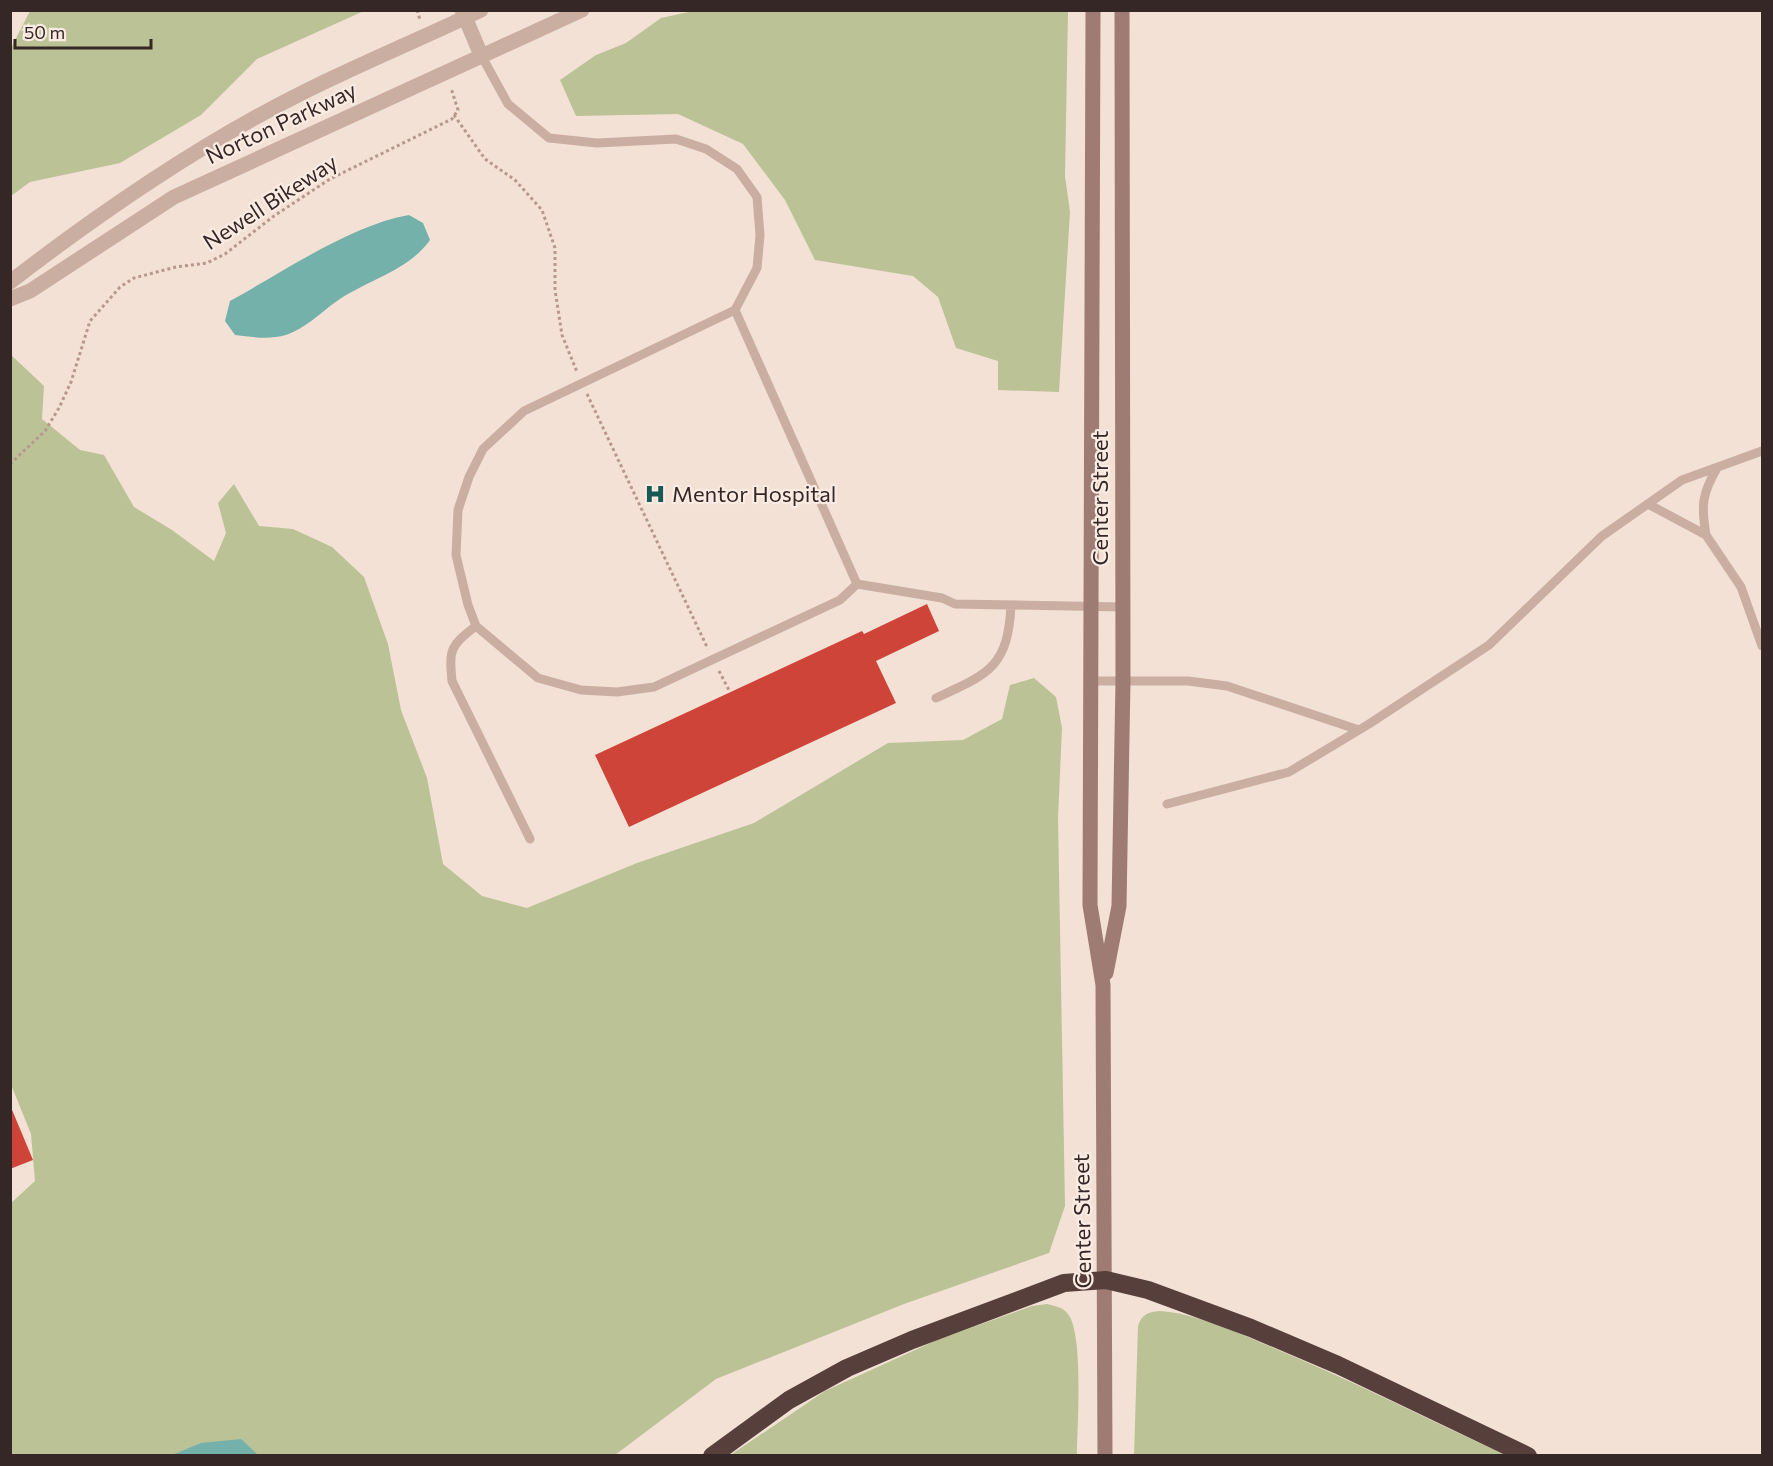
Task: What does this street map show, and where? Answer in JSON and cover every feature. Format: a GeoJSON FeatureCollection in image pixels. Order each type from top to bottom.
{"type":"FeatureCollection","features":[{"type":"Feature","properties":{"kind":"highway"},"geometry":{"type":"LineString","coordinates":[[712,1455],[789,1400],[847,1368],[912,1340],[1064,1283],[1106,1280],[1148,1290],[1251,1328],[1338,1365],[1528,1455]]}},
{"type":"Feature","properties":{"kind":"main road","name":"Center Street"},"geometry":{"type":"LineString","coordinates":[[1093,10],[1090,905],[1103,985],[1105,1455]]}},
{"type":"Feature","properties":{"kind":"main road","name":"Center Street"},"geometry":{"type":"LineString","coordinates":[[1103,985],[1119,906],[1123,681],[1122,10]]}},
{"type":"Feature","properties":{"kind":"street","name":"Norton Parkway"},"geometry":{"type":"LineString","coordinates":[[10,282],[60,243],[191,156],[299,94],[427,35],[464,14],[481,10]]}},
{"type":"Feature","properties":{"kind":"street","name":"Norton Parkway"},"geometry":{"type":"LineString","coordinates":[[10,299],[30,291],[174,198],[582,10]]}},
{"type":"Feature","properties":{"kind":"street"},"geometry":{"type":"LineString","coordinates":[[464,14],[481,55]]}},
{"type":"Feature","properties":{"kind":"lane"},"geometry":{"type":"LineString","coordinates":[[481,55],[508,104],[549,138],[597,143],[676,139],[706,149],[737,170],[757,197],[760,235],[757,268],[735,310],[524,411],[483,449],[469,477],[458,510],[456,555],[476,626],[538,678],[581,690],[617,692],[654,687],[840,600],[857,584]]}},
{"type":"Feature","properties":{"kind":"lane"},"geometry":{"type":"LineString","coordinates":[[735,310],[857,584]]}},
{"type":"Feature","properties":{"kind":"lane"},"geometry":{"type":"LineString","coordinates":[[1167,804],[1289,772],[1359,730],[1489,645],[1602,536],[1682,480],[1762,451]]}},
{"type":"Feature","properties":{"kind":"lane"},"geometry":{"type":"LineString","coordinates":[[1718,468],[1704,495],[1702,513],[1706,535],[1741,587],[1762,646]]}},
{"type":"Feature","properties":{"kind":"lane"},"geometry":{"type":"LineString","coordinates":[[1648,504],[1706,535]]}},
{"type":"Feature","properties":{"kind":"lane"},"geometry":{"type":"LineString","coordinates":[[857,584],[942,598],[955,604],[1123,607]]}},
{"type":"Feature","properties":{"kind":"lane"},"geometry":{"type":"LineString","coordinates":[[936,698],[978,678],[992,668],[1010,632],[1011,605]]}},
{"type":"Feature","properties":{"kind":"lane"},"geometry":{"type":"LineString","coordinates":[[476,626],[454,643],[450,657],[452,681],[530,839]]}},
{"type":"Feature","properties":{"kind":"lane"},"geometry":{"type":"LineString","coordinates":[[1092,681],[1188,681],[1227,686],[1359,730]]}},
{"type":"Feature","properties":{"kind":"path"},"geometry":{"type":"LineString","coordinates":[[417,10],[427,35]]}},
{"type":"Feature","properties":{"kind":"path"},"geometry":{"type":"LineString","coordinates":[[445,72],[458,110],[454,115],[485,159],[516,180],[542,210],[555,248],[555,290],[562,335],[582,383],[730,692]]}},
{"type":"Feature","properties":{"kind":"path","name":"Newell Bikeway"},"geometry":{"type":"LineString","coordinates":[[10,464],[45,431],[71,382],[90,321],[120,287],[134,278],[176,267],[207,263],[225,254],[274,216],[330,179],[433,130],[452,119],[454,115]]}},
{"type":"Feature","properties":{"kind":"green space"},"geometry":{"type":"Polygon","coordinates":[[[30,10],[364,11],[257,59],[201,115],[120,163],[30,182],[11,196],[11,48],[30,10]]]}},
{"type":"Feature","properties":{"kind":"green space"},"geometry":{"type":"Polygon","coordinates":[[[698,10],[1068,11],[1065,176],[1070,212],[1059,392],[998,390],[998,361],[956,348],[938,297],[913,276],[815,260],[785,200],[743,144],[678,114],[576,116],[560,80],[596,55],[626,43],[661,18],[698,10]]]}},
{"type":"Feature","properties":{"kind":"green space"},"geometry":{"type":"Polygon","coordinates":[[[10,354],[44,386],[42,419],[80,450],[104,455],[134,507],[172,530],[214,561],[226,533],[218,503],[234,484],[259,526],[293,529],[332,547],[364,577],[388,644],[401,710],[427,778],[443,864],[482,896],[527,908],[637,863],[754,823],[888,743],[963,740],[1002,719],[1010,685],[1034,678],[1056,697],[1062,728],[1058,818],[1065,1206],[1049,1253],[904,1304],[716,1379],[615,1455],[11,1455],[11,1203],[35,1181],[31,1134],[10,1082],[10,354]]]}},
{"type":"Feature","properties":{"kind":"green space"},"geometry":{"type":"Polygon","coordinates":[[[1047,1304],[1066,1312],[1073,1325],[1078,1360],[1077,1455],[729,1456],[825,1391],[937,1340],[1032,1306],[1047,1304]]]}},
{"type":"Feature","properties":{"kind":"green space"},"geometry":{"type":"Polygon","coordinates":[[[1160,1311],[1202,1319],[1243,1335],[1329,1372],[1506,1455],[1134,1456],[1138,1326],[1146,1314],[1160,1311]]]}},
{"type":"Feature","properties":{"kind":"water"},"geometry":{"type":"Polygon","coordinates":[[[409,215],[423,223],[430,240],[421,251],[399,267],[337,301],[300,328],[280,337],[254,337],[235,335],[225,321],[230,301],[341,239],[387,220],[409,215]]]}},
{"type":"Feature","properties":{"kind":"water"},"geometry":{"type":"Polygon","coordinates":[[[241,1439],[258,1455],[172,1455],[201,1443],[241,1439]]]}},
{"type":"Feature","properties":{"kind":"building"},"geometry":{"type":"Polygon","coordinates":[[[927,604],[939,631],[876,661],[896,703],[629,827],[595,755],[862,631],[864,634],[927,604]]]}},
{"type":"Feature","properties":{"kind":"building"},"geometry":{"type":"Polygon","coordinates":[[[10,1105],[33,1160],[10,1169],[10,1105]]]}},
{"type":"Feature","properties":{"kind":"place","name":"Mentor Hospital"},"geometry":{"type":"Point","coordinates":[655,494]}}]}
